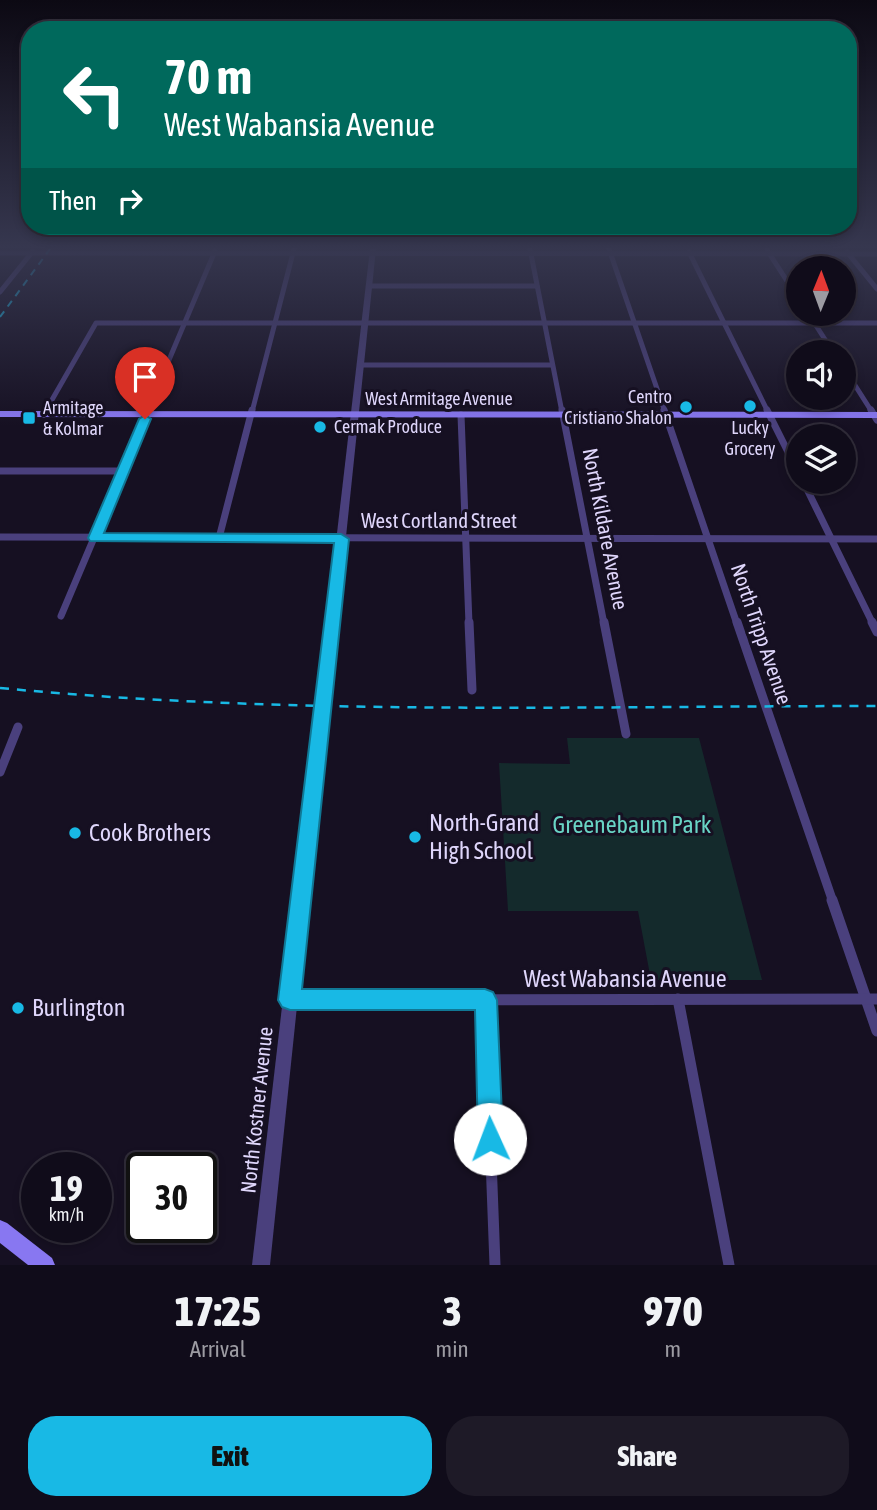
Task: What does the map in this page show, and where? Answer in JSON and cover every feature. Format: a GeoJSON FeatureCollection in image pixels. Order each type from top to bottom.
{"type":"FeatureCollection","features":[{"type":"Feature","properties":{"kind":"main road","name":"West Armitage Avenue"},"geometry":{"type":"LineString","coordinates":[[0,414],[876,417]]}},
{"type":"Feature","properties":{"kind":"main road"},"geometry":{"type":"LineString","coordinates":[[0,1230],[46,1265]]}},
{"type":"Feature","properties":{"kind":"street"},"geometry":{"type":"LineString","coordinates":[[61,616],[191,308]]}},
{"type":"Feature","properties":{"kind":"street"},"geometry":{"type":"LineString","coordinates":[[219,538],[279,308]]}},
{"type":"Feature","properties":{"kind":"street","name":"North Kostner Avenue"},"geometry":{"type":"LineString","coordinates":[[261,1265],[367,308]]}},
{"type":"Feature","properties":{"kind":"street","name":"North Kildare Avenue"},"geometry":{"type":"LineString","coordinates":[[541,308],[626,734]]}},
{"type":"Feature","properties":{"kind":"street","name":"North Tripp Avenue"},"geometry":{"type":"LineString","coordinates":[[630,308],[872,999],[877,1031]]}},
{"type":"Feature","properties":{"kind":"street"},"geometry":{"type":"LineString","coordinates":[[717,308],[786,448]]}},
{"type":"Feature","properties":{"kind":"street"},"geometry":{"type":"LineString","coordinates":[[44,414],[96,323],[786,323]]}},
{"type":"Feature","properties":{"kind":"street"},"geometry":{"type":"LineString","coordinates":[[856,323],[877,323]]}},
{"type":"Feature","properties":{"kind":"street"},"geometry":{"type":"LineString","coordinates":[[360,365],[552,365]]}},
{"type":"Feature","properties":{"kind":"street"},"geometry":{"type":"LineString","coordinates":[[856,387],[876,417]]}},
{"type":"Feature","properties":{"kind":"street"},"geometry":{"type":"LineString","coordinates":[[461,415],[472,690]]}},
{"type":"Feature","properties":{"kind":"street"},"geometry":{"type":"LineString","coordinates":[[0,471],[124,471]]}},
{"type":"Feature","properties":{"kind":"street"},"geometry":{"type":"LineString","coordinates":[[809,494],[877,632]]}},
{"type":"Feature","properties":{"kind":"street","name":"West Cortland Street"},"geometry":{"type":"LineString","coordinates":[[0,537],[877,539]]}},
{"type":"Feature","properties":{"kind":"street"},"geometry":{"type":"LineString","coordinates":[[0,772],[18,727]]}},
{"type":"Feature","properties":{"kind":"street"},"geometry":{"type":"LineString","coordinates":[[678,999],[729,1265]]}},
{"type":"Feature","properties":{"kind":"street","name":"West Wabansia Avenue"},"geometry":{"type":"LineString","coordinates":[[290,1000],[872,999]]}},
{"type":"Feature","properties":{"kind":"street"},"geometry":{"type":"LineString","coordinates":[[485,1000],[495,1265]]}},
{"type":"Feature","properties":{"kind":"green space","name":"Greenebaum Park"},"geometry":{"type":"Polygon","coordinates":[[[567,738],[699,738],[762,980],[651,980],[638,911],[508,911],[499,763],[570,764],[567,738]]]}},
{"type":"Feature","properties":{"kind":"railway"},"geometry":{"type":"LineString","coordinates":[[0,317],[7,308]]}},
{"type":"Feature","properties":{"kind":"railway"},"geometry":{"type":"LineString","coordinates":[[0,688],[109,697],[328,706],[877,706]]}},
{"type":"Feature","properties":{"kind":"place","name":"Lucky Grocery"},"geometry":{"type":"Point","coordinates":[750,406]}},
{"type":"Feature","properties":{"kind":"place","name":"Centro Cristiano Shalon"},"geometry":{"type":"Point","coordinates":[686,407]}},
{"type":"Feature","properties":{"kind":"place","name":"Armitage & Kolmar"},"geometry":{"type":"Point","coordinates":[29,418]}},
{"type":"Feature","properties":{"kind":"place","name":"Cermak Produce"},"geometry":{"type":"Point","coordinates":[320,427]}},
{"type":"Feature","properties":{"kind":"place","name":"Cook Brothers"},"geometry":{"type":"Point","coordinates":[75,833]}},
{"type":"Feature","properties":{"kind":"place","name":"North-Grand High School"},"geometry":{"type":"Point","coordinates":[415,837]}},
{"type":"Feature","properties":{"kind":"place","name":"Burlington"},"geometry":{"type":"Point","coordinates":[18,1008]}},
{"type":"Feature","properties":{"kind":"route"},"geometry":{"type":"LineString","coordinates":[[145,419],[95,538],[341,539],[290,1000],[485,1000],[490,1139]]}}]}
